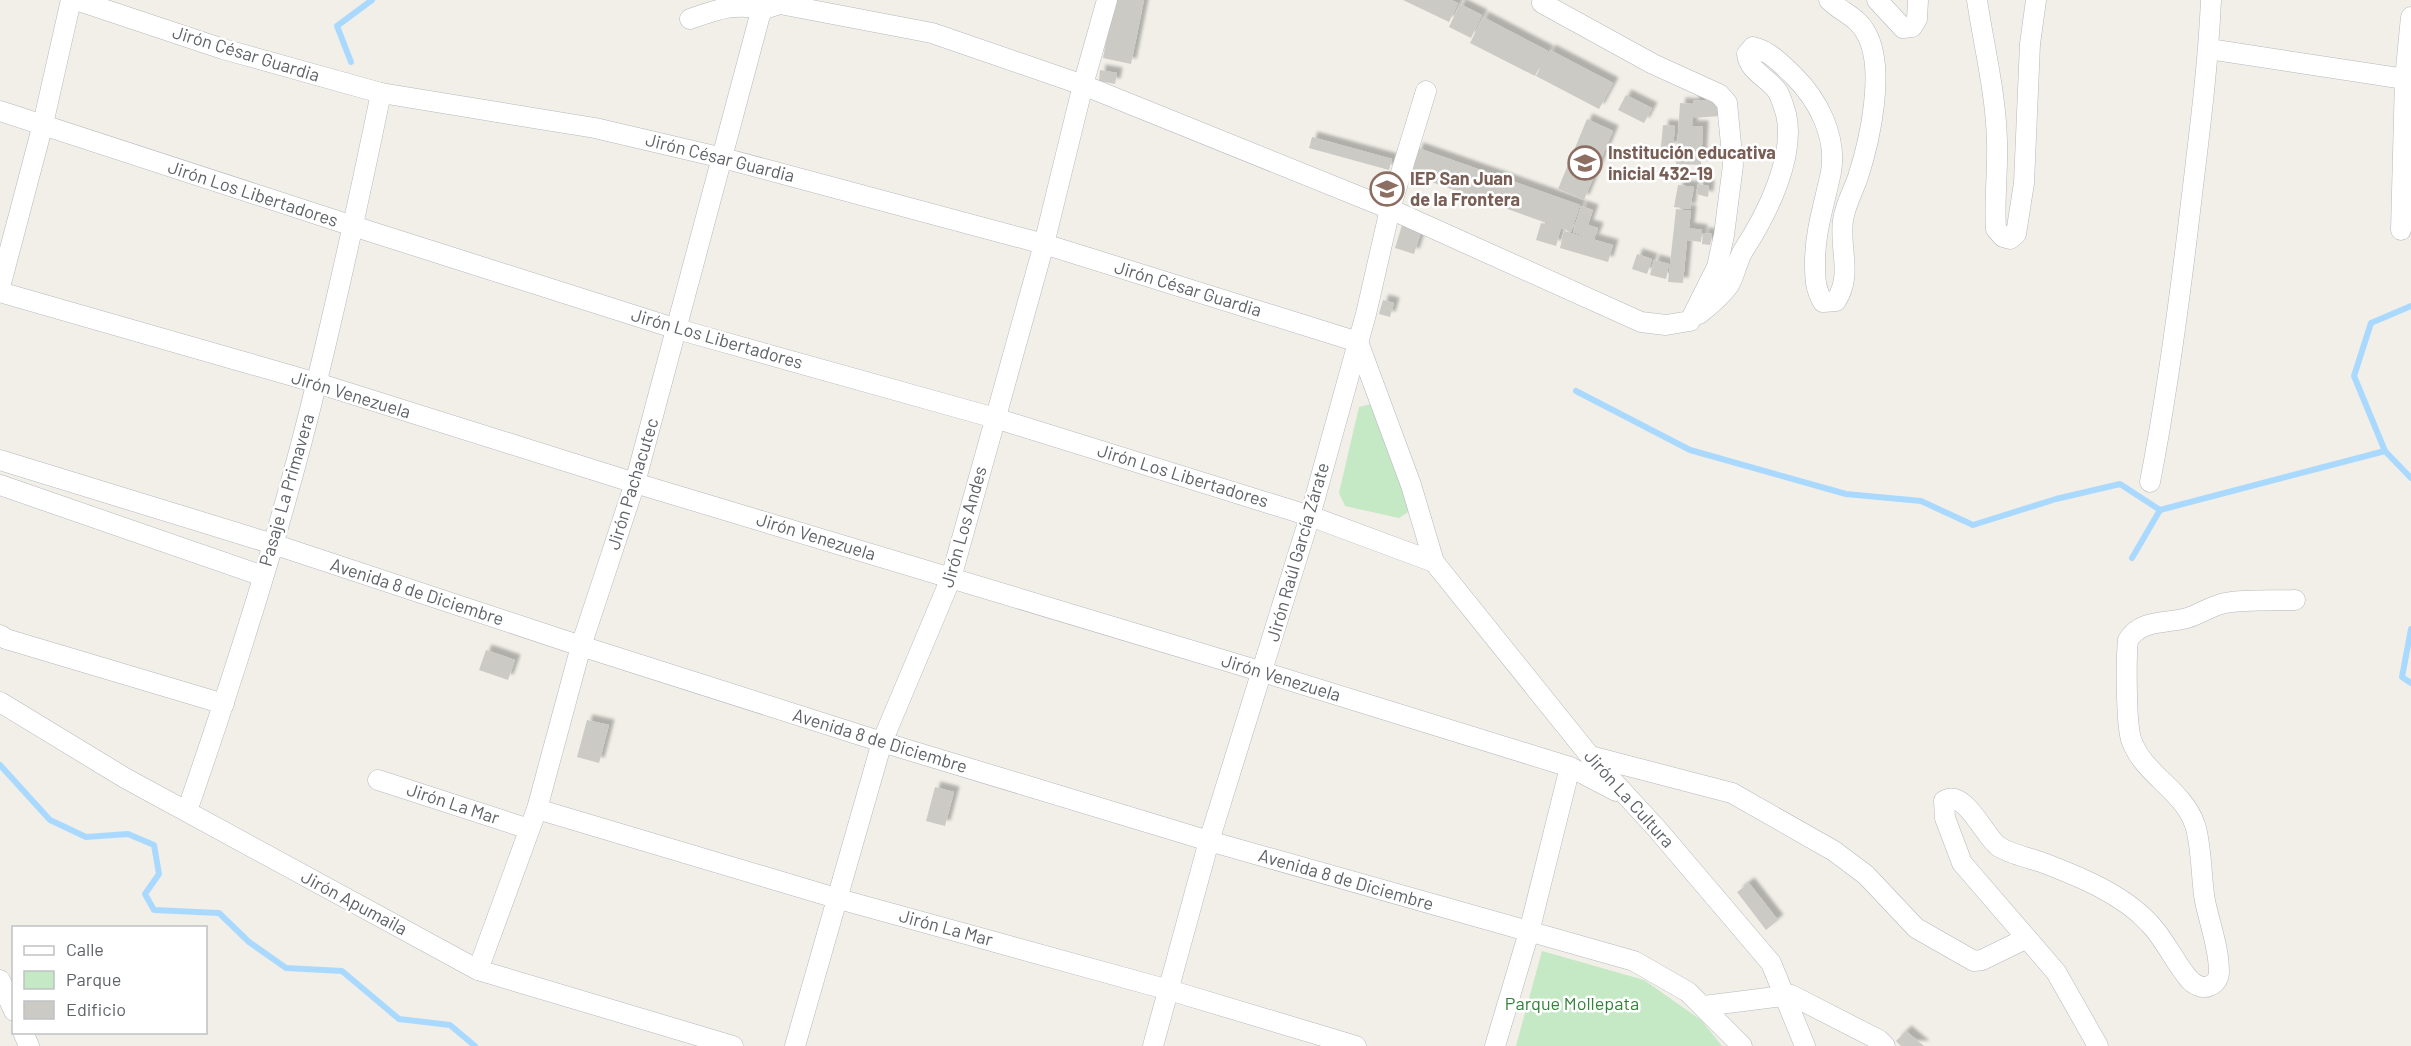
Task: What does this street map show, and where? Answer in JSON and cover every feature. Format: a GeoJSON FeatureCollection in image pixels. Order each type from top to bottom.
{"type":"FeatureCollection","features":[{"type":"Feature","properties":{"kind":"street"},"geometry":{"type":"LineString","coordinates":[[0,287],[43,124],[71,0]]}},
{"type":"Feature","properties":{"kind":"street","name":"Jirón César Guardia"},"geometry":{"type":"LineString","coordinates":[[76,0],[223,50],[381,93],[595,128],[723,158],[1044,244],[1358,342]]}},
{"type":"Feature","properties":{"kind":"street","name":"Jirón Los Andes"},"geometry":{"type":"LineString","coordinates":[[795,1046],[839,899],[882,742],[951,578],[1044,244],[1083,85],[1107,0]]}},
{"type":"Feature","properties":{"kind":"street"},"geometry":{"type":"LineString","coordinates":[[690,19],[721,8],[742,5],[772,7],[932,33],[1083,85],[1390,209],[1641,322],[1666,325],[1690,321],[1708,307],[1728,286],[1768,204],[1789,145],[1786,112],[1778,92],[1748,62],[1747,54],[1753,47],[1777,60],[1809,92],[1827,127],[1831,169],[1817,228],[1816,286],[1823,302],[1836,301],[1842,292],[1846,277],[1842,223],[1869,136],[1873,112],[1875,56],[1866,33],[1853,17],[1838,9],[1829,0]]}},
{"type":"Feature","properties":{"kind":"street"},"geometry":{"type":"LineString","coordinates":[[1877,0],[1903,28],[1912,27],[1917,19],[1918,0]]}},
{"type":"Feature","properties":{"kind":"street"},"geometry":{"type":"LineString","coordinates":[[1977,0],[1982,39],[1992,80],[1997,141],[1996,229],[2003,237],[2010,239],[2016,234],[2024,183],[2030,44],[2036,0]]}},
{"type":"Feature","properties":{"kind":"street"},"geometry":{"type":"LineString","coordinates":[[2150,482],[2161,424],[2180,290],[2209,49],[2211,0]]}},
{"type":"Feature","properties":{"kind":"street"},"geometry":{"type":"LineString","coordinates":[[1542,3],[1653,64],[1719,94],[1727,104],[1733,165],[1724,235],[1717,267],[1690,321]]}},
{"type":"Feature","properties":{"kind":"street","name":"Jirón Pachacutec"},"geometry":{"type":"LineString","coordinates":[[478,970],[537,809],[581,646],[635,483],[760,15],[772,7]]}},
{"type":"Feature","properties":{"kind":"street"},"geometry":{"type":"LineString","coordinates":[[2402,230],[2405,79],[2411,17]]}},
{"type":"Feature","properties":{"kind":"street"},"geometry":{"type":"LineString","coordinates":[[2209,49],[2405,79]]}},
{"type":"Feature","properties":{"kind":"street","name":"Jirón Raúl García Zárate"},"geometry":{"type":"LineString","coordinates":[[1153,1046],[1209,841],[1310,516],[1358,342],[1390,209],[1426,91]]}},
{"type":"Feature","properties":{"kind":"street","name":"Pasaje La Primavera"},"geometry":{"type":"LineString","coordinates":[[187,811],[224,704],[273,544],[317,383],[381,93]]}},
{"type":"Feature","properties":{"kind":"street","name":"Jirón Los Libertadores"},"geometry":{"type":"LineString","coordinates":[[0,111],[677,329],[995,418],[1310,516],[1434,562]]}},
{"type":"Feature","properties":{"kind":"street","name":"Jirón Venezuela"},"geometry":{"type":"LineString","coordinates":[[0,292],[317,383],[635,483],[1570,767],[1627,796]]}},
{"type":"Feature","properties":{"kind":"street"},"geometry":{"type":"LineString","coordinates":[[1358,342],[1411,485],[1434,562]]}},
{"type":"Feature","properties":{"kind":"street","name":"Avenida 8 de Diciembre"},"geometry":{"type":"LineString","coordinates":[[0,460],[273,544],[882,742],[1209,841],[1634,962],[1688,992],[1742,1046]]}},
{"type":"Feature","properties":{"kind":"street"},"geometry":{"type":"LineString","coordinates":[[0,485],[263,576]]}},
{"type":"Feature","properties":{"kind":"street","name":"Jirón La Cultura"},"geometry":{"type":"LineString","coordinates":[[1434,562],[1590,756],[1771,963],[1805,1046]]}},
{"type":"Feature","properties":{"kind":"street"},"geometry":{"type":"LineString","coordinates":[[2098,1046],[2056,972],[2025,939],[1962,862],[1942,808],[1944,801],[1956,798],[1968,808],[1998,846],[2065,871],[2128,905],[2165,941],[2190,980],[2207,987],[2215,983],[2219,975],[2217,949],[2205,902],[2195,825],[2181,799],[2142,761],[2131,738],[2128,640],[2132,633],[2147,625],[2186,618],[2226,603],[2295,600]]}},
{"type":"Feature","properties":{"kind":"street"},"geometry":{"type":"LineString","coordinates":[[0,635],[6,639],[224,704]]}},
{"type":"Feature","properties":{"kind":"street","name":"Jirón Apumaila"},"geometry":{"type":"LineString","coordinates":[[0,702],[115,772],[248,847],[478,970],[733,1046]]}},
{"type":"Feature","properties":{"kind":"street"},"geometry":{"type":"LineString","coordinates":[[1590,756],[1732,793],[1834,851],[1866,875],[1916,928],[1974,961],[1982,960],[2025,939]]}},
{"type":"Feature","properties":{"kind":"street"},"geometry":{"type":"LineString","coordinates":[[1496,1046],[1529,932],[1570,767]]}},
{"type":"Feature","properties":{"kind":"street","name":"Jirón La Mar"},"geometry":{"type":"LineString","coordinates":[[378,780],[529,829]]}},
{"type":"Feature","properties":{"kind":"street","name":"Jirón La Mar"},"geometry":{"type":"LineString","coordinates":[[537,809],[839,899],[1169,990],[1356,1046]]}},
{"type":"Feature","properties":{"kind":"street"},"geometry":{"type":"LineString","coordinates":[[0,980],[12,1007]]}},
{"type":"Feature","properties":{"kind":"street"},"geometry":{"type":"LineString","coordinates":[[1704,1006],[1784,994],[1791,995],[1879,1040],[1885,1046]]}},
{"type":"Feature","properties":{"kind":"green space"},"geometry":{"type":"Polygon","coordinates":[[[1371,404],[1413,509],[1399,518],[1345,506],[1339,493],[1359,407],[1371,404]]]}},
{"type":"Feature","properties":{"kind":"green space","name":"Parque Mollepata"},"geometry":{"type":"Polygon","coordinates":[[[1542,951],[1644,980],[1701,1020],[1722,1046],[1516,1046],[1542,951]]]}},
{"type":"Feature","properties":{"kind":"building"},"geometry":{"type":"Polygon","coordinates":[[[1114,0],[1144,0],[1131,64],[1103,58],[1114,0]]]}},
{"type":"Feature","properties":{"kind":"building"},"geometry":{"type":"Polygon","coordinates":[[[1403,0],[1451,0],[1458,3],[1449,22],[1403,0]]]}},
{"type":"Feature","properties":{"kind":"building"},"geometry":{"type":"Polygon","coordinates":[[[1460,4],[1482,15],[1471,38],[1449,27],[1460,4]]]}},
{"type":"Feature","properties":{"kind":"building"},"geometry":{"type":"Polygon","coordinates":[[[1483,17],[1548,51],[1535,76],[1470,43],[1483,17]]]}},
{"type":"Feature","properties":{"kind":"building"},"geometry":{"type":"Polygon","coordinates":[[[1550,50],[1613,83],[1599,109],[1536,76],[1550,50]]]}},
{"type":"Feature","properties":{"kind":"building"},"geometry":{"type":"Polygon","coordinates":[[[1100,70],[1117,73],[1115,84],[1099,81],[1100,70]]]}},
{"type":"Feature","properties":{"kind":"building"},"geometry":{"type":"Polygon","coordinates":[[[1626,95],[1652,108],[1644,123],[1618,110],[1626,95]]]}},
{"type":"Feature","properties":{"kind":"building"},"geometry":{"type":"Polygon","coordinates":[[[1717,99],[1719,116],[1694,118],[1693,101],[1717,99]]]}},
{"type":"Feature","properties":{"kind":"building"},"geometry":{"type":"Polygon","coordinates":[[[1680,103],[1693,104],[1692,126],[1703,126],[1701,165],[1676,164],[1680,103]]]}},
{"type":"Feature","properties":{"kind":"building"},"geometry":{"type":"Polygon","coordinates":[[[1587,119],[1613,131],[1584,200],[1558,189],[1587,119]]]}},
{"type":"Feature","properties":{"kind":"building"},"geometry":{"type":"Polygon","coordinates":[[[1663,125],[1675,126],[1673,148],[1661,147],[1663,125]]]}},
{"type":"Feature","properties":{"kind":"building"},"geometry":{"type":"Polygon","coordinates":[[[1312,137],[1392,159],[1389,170],[1309,148],[1312,137]]]}},
{"type":"Feature","properties":{"kind":"building"},"geometry":{"type":"Polygon","coordinates":[[[1418,148],[1580,205],[1571,232],[1561,228],[1556,246],[1536,240],[1541,223],[1558,227],[1409,174],[1418,148]]]}},
{"type":"Feature","properties":{"kind":"building"},"geometry":{"type":"Polygon","coordinates":[[[1698,184],[1709,186],[1708,197],[1696,194],[1698,184]]]}},
{"type":"Feature","properties":{"kind":"building"},"geometry":{"type":"Polygon","coordinates":[[[1678,185],[1694,187],[1690,209],[1674,207],[1678,185]]]}},
{"type":"Feature","properties":{"kind":"building"},"geometry":{"type":"Polygon","coordinates":[[[1581,206],[1593,210],[1588,225],[1598,228],[1594,239],[1573,232],[1581,206]]]}},
{"type":"Feature","properties":{"kind":"building"},"geometry":{"type":"Polygon","coordinates":[[[1676,209],[1691,211],[1689,228],[1702,230],[1701,242],[1687,240],[1683,283],[1668,282],[1676,209]]]}},
{"type":"Feature","properties":{"kind":"building"},"geometry":{"type":"Polygon","coordinates":[[[1403,222],[1422,229],[1414,254],[1395,248],[1403,222]]]}},
{"type":"Feature","properties":{"kind":"building"},"geometry":{"type":"Polygon","coordinates":[[[1564,231],[1613,245],[1608,262],[1560,248],[1564,231]]]}},
{"type":"Feature","properties":{"kind":"building"},"geometry":{"type":"Polygon","coordinates":[[[1703,233],[1712,234],[1710,245],[1702,244],[1703,233]]]}},
{"type":"Feature","properties":{"kind":"building"},"geometry":{"type":"Polygon","coordinates":[[[1637,254],[1652,259],[1647,274],[1632,269],[1637,254]]]}},
{"type":"Feature","properties":{"kind":"building"},"geometry":{"type":"Polygon","coordinates":[[[1654,260],[1669,264],[1666,279],[1650,275],[1654,260]]]}},
{"type":"Feature","properties":{"kind":"building"},"geometry":{"type":"Polygon","coordinates":[[[1383,300],[1394,303],[1390,317],[1379,314],[1383,300]]]}},
{"type":"Feature","properties":{"kind":"building"},"geometry":{"type":"Polygon","coordinates":[[[486,650],[515,660],[508,680],[479,670],[486,650]]]}},
{"type":"Feature","properties":{"kind":"building"},"geometry":{"type":"Polygon","coordinates":[[[587,720],[609,725],[599,763],[577,757],[587,720]]]}},
{"type":"Feature","properties":{"kind":"building"},"geometry":{"type":"Polygon","coordinates":[[[935,787],[954,792],[945,826],[926,821],[935,787]]]}},
{"type":"Feature","properties":{"kind":"building"},"geometry":{"type":"Polygon","coordinates":[[[1749,883],[1778,920],[1766,930],[1737,892],[1749,883]]]}},
{"type":"Feature","properties":{"kind":"building"},"geometry":{"type":"Polygon","coordinates":[[[1906,1031],[1924,1046],[1901,1046],[1896,1041],[1906,1031]]]}},
{"type":"Feature","properties":{"kind":"waterway"},"geometry":{"type":"LineString","coordinates":[[351,62],[337,26],[372,0]]}},
{"type":"Feature","properties":{"kind":"waterway"},"geometry":{"type":"LineString","coordinates":[[2411,306],[2371,323],[2354,376],[2385,451],[2411,478]]}},
{"type":"Feature","properties":{"kind":"waterway"},"geometry":{"type":"LineString","coordinates":[[1576,391],[1690,450],[1846,494],[1921,501],[1973,525],[2056,499],[2120,484],[2160,510],[2385,451]]}},
{"type":"Feature","properties":{"kind":"waterway"},"geometry":{"type":"LineString","coordinates":[[2132,558],[2160,510]]}},
{"type":"Feature","properties":{"kind":"waterway"},"geometry":{"type":"LineString","coordinates":[[2411,629],[2402,677],[2411,683]]}},
{"type":"Feature","properties":{"kind":"waterway"},"geometry":{"type":"LineString","coordinates":[[0,765],[50,820],[86,837],[128,834],[154,845],[159,874],[145,894],[154,910],[219,913],[249,942],[286,968],[342,971],[399,1019],[450,1025],[475,1046]]}},
{"type":"Feature","properties":{"kind":"place","name":"Institución educativa inicial 432-19"},"geometry":{"type":"Point","coordinates":[1585,163]}},
{"type":"Feature","properties":{"kind":"place","name":"IEP San Juan de la Frontera"},"geometry":{"type":"Point","coordinates":[1387,189]}}]}
